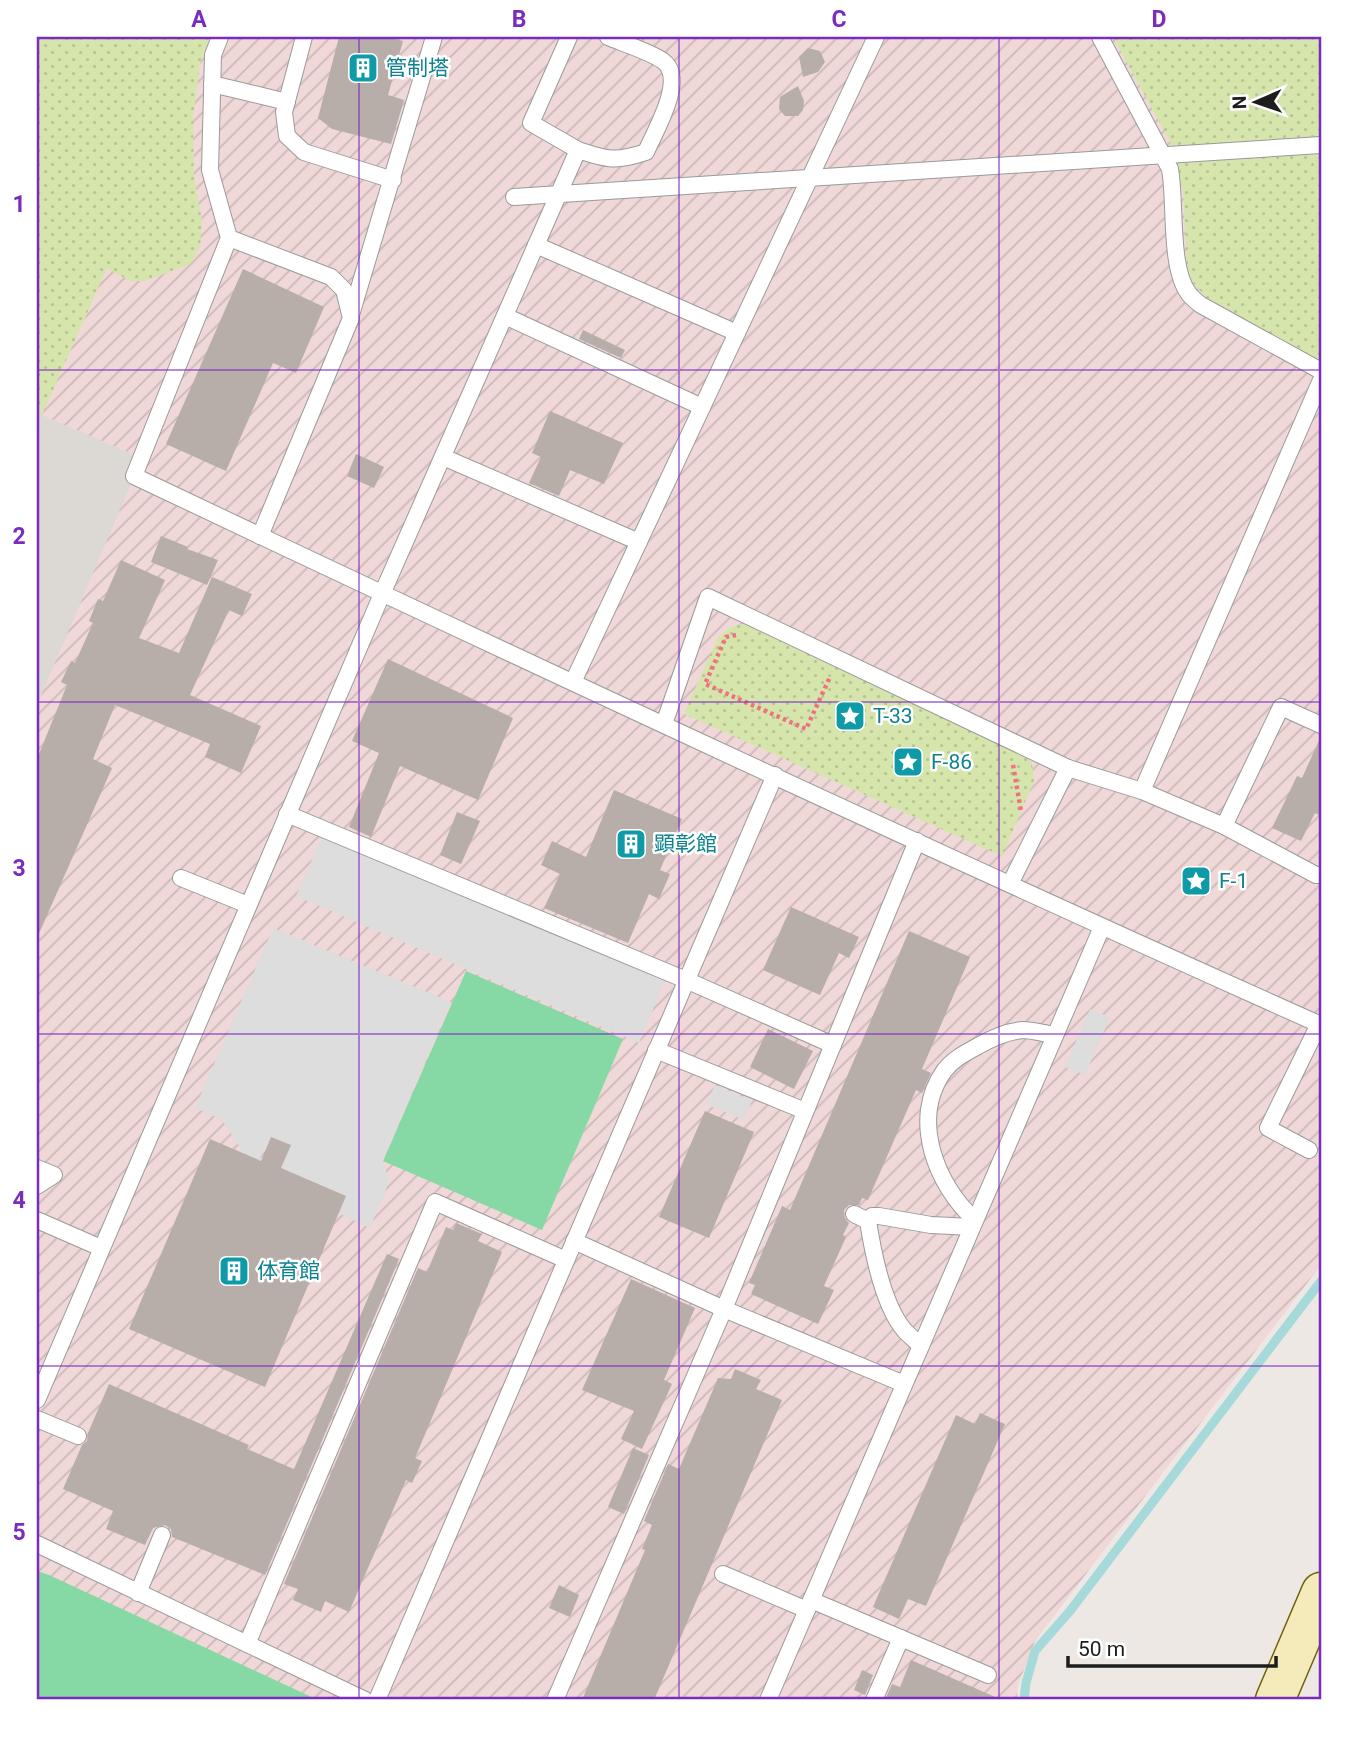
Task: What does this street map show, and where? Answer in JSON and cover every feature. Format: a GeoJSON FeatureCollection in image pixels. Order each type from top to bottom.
{"type":"FeatureCollection","features":[{"type":"Feature","properties":{"kind":"main road"},"geometry":{"type":"LineString","coordinates":[[1275,1700],[1321,1592]]}},
{"type":"Feature","properties":{"kind":"lane"},"geometry":{"type":"LineString","coordinates":[[220,37],[213,55],[209,170],[229,238],[134,476],[382,594],[1102,927],[1320,1024],[1268,1128],[1293,1133],[1309,1150]]}},
{"type":"Feature","properties":{"kind":"lane"},"geometry":{"type":"LineString","coordinates":[[304,37],[285,112],[287,136],[304,152],[393,180]]}},
{"type":"Feature","properties":{"kind":"lane"},"geometry":{"type":"LineString","coordinates":[[260,536],[351,317],[434,37]]}},
{"type":"Feature","properties":{"kind":"lane"},"geometry":{"type":"LineString","coordinates":[[569,37],[531,123],[579,150],[621,160],[646,152],[673,89],[672,73],[664,61],[608,37]]}},
{"type":"Feature","properties":{"kind":"lane"},"geometry":{"type":"LineString","coordinates":[[573,682],[876,37]]}},
{"type":"Feature","properties":{"kind":"lane"},"geometry":{"type":"LineString","coordinates":[[1100,37],[1165,156],[1174,189],[1177,261],[1189,296],[1321,371]]}},
{"type":"Feature","properties":{"kind":"lane"},"geometry":{"type":"LineString","coordinates":[[212,84],[287,102]]}},
{"type":"Feature","properties":{"kind":"lane"},"geometry":{"type":"LineString","coordinates":[[514,197],[1321,145]]}},
{"type":"Feature","properties":{"kind":"lane"},"geometry":{"type":"LineString","coordinates":[[37,1400],[382,594],[579,150]]}},
{"type":"Feature","properties":{"kind":"lane"},"geometry":{"type":"LineString","coordinates":[[229,238],[331,276],[344,290],[351,317]]}},
{"type":"Feature","properties":{"kind":"lane"},"geometry":{"type":"LineString","coordinates":[[536,245],[737,333]]}},
{"type":"Feature","properties":{"kind":"lane"},"geometry":{"type":"LineString","coordinates":[[505,316],[702,407]]}},
{"type":"Feature","properties":{"kind":"lane"},"geometry":{"type":"LineString","coordinates":[[1142,791],[1321,380]]}},
{"type":"Feature","properties":{"kind":"lane"},"geometry":{"type":"LineString","coordinates":[[443,457],[639,542]]}},
{"type":"Feature","properties":{"kind":"lane"},"geometry":{"type":"LineString","coordinates":[[664,724],[708,597],[1068,768],[1142,791],[1224,826],[1316,875],[1321,875]]}},
{"type":"Feature","properties":{"kind":"lane"},"geometry":{"type":"LineString","coordinates":[[1224,826],[1281,707],[1321,725]]}},
{"type":"Feature","properties":{"kind":"lane"},"geometry":{"type":"LineString","coordinates":[[1010,884],[1068,768]]}},
{"type":"Feature","properties":{"kind":"lane"},"geometry":{"type":"LineString","coordinates":[[377,1700],[775,775]]}},
{"type":"Feature","properties":{"kind":"lane"},"geometry":{"type":"LineString","coordinates":[[287,814],[686,980],[833,1045]]}},
{"type":"Feature","properties":{"kind":"lane"},"geometry":{"type":"LineString","coordinates":[[555,1700],[724,1309],[917,841]]}},
{"type":"Feature","properties":{"kind":"lane"},"geometry":{"type":"LineString","coordinates":[[181,878],[248,905]]}},
{"type":"Feature","properties":{"kind":"lane"},"geometry":{"type":"LineString","coordinates":[[768,1700],[1102,927]]}},
{"type":"Feature","properties":{"kind":"lane"},"geometry":{"type":"LineString","coordinates":[[974,1224],[958,1205],[943,1179],[929,1141],[928,1106],[944,1072],[958,1057],[993,1037],[1024,1030],[1055,1035]]}},
{"type":"Feature","properties":{"kind":"lane"},"geometry":{"type":"LineString","coordinates":[[656,1050],[806,1111]]}},
{"type":"Feature","properties":{"kind":"lane"},"geometry":{"type":"LineString","coordinates":[[37,1168],[54,1175],[37,1186]]}},
{"type":"Feature","properties":{"kind":"lane"},"geometry":{"type":"LineString","coordinates":[[247,1644],[435,1202],[566,1259]]}},
{"type":"Feature","properties":{"kind":"lane"},"geometry":{"type":"LineString","coordinates":[[921,1346],[896,1318],[861,1218],[879,1216],[931,1225],[974,1224]]}},
{"type":"Feature","properties":{"kind":"lane"},"geometry":{"type":"LineString","coordinates":[[37,1220],[101,1248]]}},
{"type":"Feature","properties":{"kind":"lane"},"geometry":{"type":"LineString","coordinates":[[574,1241],[724,1309],[905,1384]]}},
{"type":"Feature","properties":{"kind":"lane"},"geometry":{"type":"LineString","coordinates":[[37,1419],[78,1436]]}},
{"type":"Feature","properties":{"kind":"lane"},"geometry":{"type":"LineString","coordinates":[[138,1593],[162,1535]]}},
{"type":"Feature","properties":{"kind":"lane"},"geometry":{"type":"LineString","coordinates":[[37,1544],[365,1700]]}},
{"type":"Feature","properties":{"kind":"lane"},"geometry":{"type":"LineString","coordinates":[[723,1574],[901,1638],[988,1675]]}},
{"type":"Feature","properties":{"kind":"lane"},"geometry":{"type":"LineString","coordinates":[[874,1700],[901,1638]]}},
{"type":"Feature","properties":{"kind":"path"},"geometry":{"type":"LineString","coordinates":[[739,635],[726,637],[705,684],[806,729],[833,671]]}},
{"type":"Feature","properties":{"kind":"path"},"geometry":{"type":"LineString","coordinates":[[1010,754],[1022,808],[1017,820]]}},
{"type":"Feature","properties":{"kind":"shaded area"},"geometry":{"type":"Polygon","coordinates":[[[37,37],[1321,37],[1321,1265],[1035,1641],[1018,1685],[1017,1700],[37,1700],[37,37]]]}},
{"type":"Feature","properties":{"kind":"shaded area"},"geometry":{"type":"Polygon","coordinates":[[[37,413],[142,458],[37,705],[37,413]]]}},
{"type":"Feature","properties":{"kind":"shaded area"},"geometry":{"type":"Polygon","coordinates":[[[324,832],[666,978],[639,1043],[296,896],[324,832]]]}},
{"type":"Feature","properties":{"kind":"shaded area"},"geometry":{"type":"Polygon","coordinates":[[[273,928],[451,1002],[383,1161],[389,1182],[370,1228],[338,1213],[281,1168],[290,1145],[271,1137],[259,1160],[243,1153],[225,1124],[195,1108],[273,928]]]}},
{"type":"Feature","properties":{"kind":"shaded area"},"geometry":{"type":"Polygon","coordinates":[[[1090,1009],[1110,1017],[1085,1075],[1065,1067],[1090,1009]]]}},
{"type":"Feature","properties":{"kind":"shaded area"},"geometry":{"type":"Polygon","coordinates":[[[715,1085],[752,1101],[744,1120],[706,1104],[715,1085]]]}},
{"type":"Feature","properties":{"kind":"green space"},"geometry":{"type":"Polygon","coordinates":[[[37,37],[210,37],[200,63],[193,118],[194,178],[202,220],[200,247],[190,264],[145,281],[130,281],[107,268],[42,415],[37,413],[37,37]]]}},
{"type":"Feature","properties":{"kind":"green space"},"geometry":{"type":"Polygon","coordinates":[[[1113,37],[1321,37],[1321,136],[1173,147],[1113,37]]]}},
{"type":"Feature","properties":{"kind":"green space"},"geometry":{"type":"Polygon","coordinates":[[[1321,149],[1321,356],[1318,360],[1206,297],[1192,282],[1187,269],[1183,190],[1174,159],[1321,149]]]}},
{"type":"Feature","properties":{"kind":"green space"},"geometry":{"type":"Polygon","coordinates":[[[753,624],[1027,757],[1032,764],[1034,781],[1002,856],[684,714],[718,637],[729,628],[753,624]]]}},
{"type":"Feature","properties":{"kind":"green space"},"geometry":{"type":"Polygon","coordinates":[[[466,971],[623,1039],[542,1230],[383,1161],[466,971]]]}},
{"type":"Feature","properties":{"kind":"green space"},"geometry":{"type":"Polygon","coordinates":[[[37,1571],[49,1575],[318,1700],[37,1700],[37,1571]]]}},
{"type":"Feature","properties":{"kind":"building","name":"管制塔"},"geometry":{"type":"Polygon","coordinates":[[[339,37],[387,37],[403,41],[388,95],[404,100],[391,144],[332,129],[318,118],[339,37]]]}},
{"type":"Feature","properties":{"kind":"building"},"geometry":{"type":"Polygon","coordinates":[[[808,48],[820,51],[825,62],[818,72],[803,77],[799,57],[808,48]]]}},
{"type":"Feature","properties":{"kind":"building"},"geometry":{"type":"Polygon","coordinates":[[[798,86],[804,101],[803,110],[798,116],[785,116],[779,109],[780,97],[798,86]]]}},
{"type":"Feature","properties":{"kind":"building"},"geometry":{"type":"Polygon","coordinates":[[[243,269],[324,307],[296,373],[273,363],[226,471],[166,444],[243,269]]]}},
{"type":"Feature","properties":{"kind":"building"},"geometry":{"type":"Polygon","coordinates":[[[583,330],[625,350],[621,358],[579,339],[583,330]]]}},
{"type":"Feature","properties":{"kind":"building"},"geometry":{"type":"Polygon","coordinates":[[[550,411],[623,443],[604,484],[570,470],[559,496],[529,483],[541,457],[532,453],[550,411]]]}},
{"type":"Feature","properties":{"kind":"building"},"geometry":{"type":"Polygon","coordinates":[[[356,454],[384,467],[374,488],[347,476],[356,454]]]}},
{"type":"Feature","properties":{"kind":"building"},"geometry":{"type":"Polygon","coordinates":[[[161,536],[218,560],[207,585],[151,562],[161,536]]]}},
{"type":"Feature","properties":{"kind":"building"},"geometry":{"type":"Polygon","coordinates":[[[121,560],[165,580],[139,638],[179,653],[212,577],[252,594],[242,616],[229,610],[190,695],[261,726],[241,773],[205,757],[210,744],[115,705],[93,759],[112,768],[37,938],[37,759],[67,685],[61,682],[71,661],[75,663],[93,623],[89,621],[98,599],[103,601],[121,560]]]}},
{"type":"Feature","properties":{"kind":"building"},"geometry":{"type":"Polygon","coordinates":[[[388,659],[513,718],[478,800],[400,766],[371,837],[349,827],[379,753],[352,741],[388,659]]]}},
{"type":"Feature","properties":{"kind":"building"},"geometry":{"type":"Polygon","coordinates":[[[1321,736],[1321,816],[1315,813],[1301,841],[1272,828],[1297,776],[1302,778],[1321,736]]]}},
{"type":"Feature","properties":{"kind":"building","name":"顕彰館"},"geometry":{"type":"Polygon","coordinates":[[[614,790],[682,819],[660,870],[670,874],[659,899],[649,894],[628,943],[544,908],[560,874],[541,865],[552,841],[586,857],[614,790]]]}},
{"type":"Feature","properties":{"kind":"building"},"geometry":{"type":"Polygon","coordinates":[[[457,812],[480,821],[461,864],[440,855],[457,812]]]}},
{"type":"Feature","properties":{"kind":"building"},"geometry":{"type":"Polygon","coordinates":[[[791,907],[859,937],[849,958],[839,953],[820,995],[763,970],[791,907]]]}},
{"type":"Feature","properties":{"kind":"building"},"geometry":{"type":"Polygon","coordinates":[[[909,931],[970,957],[922,1069],[931,1073],[922,1093],[916,1090],[868,1200],[862,1198],[859,1205],[849,1205],[844,1210],[845,1219],[849,1223],[843,1235],[846,1237],[824,1286],[834,1290],[818,1324],[751,1294],[755,1285],[749,1283],[782,1206],[790,1210],[909,931]]]}},
{"type":"Feature","properties":{"kind":"building"},"geometry":{"type":"Polygon","coordinates":[[[768,1029],[813,1051],[794,1089],[750,1067],[768,1029]]]}},
{"type":"Feature","properties":{"kind":"building"},"geometry":{"type":"Polygon","coordinates":[[[705,1111],[754,1132],[709,1238],[659,1217],[705,1111]]]}},
{"type":"Feature","properties":{"kind":"building","name":"体育館"},"geometry":{"type":"Polygon","coordinates":[[[271,1137],[291,1145],[281,1168],[346,1196],[265,1387],[129,1329],[210,1139],[261,1161],[271,1137]]]}},
{"type":"Feature","properties":{"kind":"building"},"geometry":{"type":"Polygon","coordinates":[[[456,1223],[482,1234],[478,1241],[502,1252],[415,1458],[422,1461],[412,1483],[406,1480],[349,1612],[325,1601],[321,1612],[293,1600],[298,1589],[284,1584],[418,1268],[427,1272],[446,1227],[453,1230],[456,1223]]]}},
{"type":"Feature","properties":{"kind":"building"},"geometry":{"type":"Polygon","coordinates":[[[387,1254],[399,1259],[265,1575],[172,1537],[171,1529],[165,1525],[153,1528],[145,1545],[106,1529],[113,1511],[63,1489],[82,1445],[87,1441],[109,1384],[249,1445],[247,1449],[294,1469],[387,1254]]]}},
{"type":"Feature","properties":{"kind":"building"},"geometry":{"type":"Polygon","coordinates":[[[631,1279],[695,1308],[664,1380],[672,1384],[642,1449],[621,1439],[634,1411],[582,1390],[631,1279]]]}},
{"type":"Feature","properties":{"kind":"building"},"geometry":{"type":"Polygon","coordinates":[[[735,1369],[761,1380],[756,1389],[782,1400],[654,1700],[582,1700],[645,1550],[642,1549],[652,1525],[644,1521],[668,1464],[679,1469],[718,1378],[731,1379],[735,1369]]]}},
{"type":"Feature","properties":{"kind":"building"},"geometry":{"type":"Polygon","coordinates":[[[980,1413],[1005,1424],[926,1606],[908,1599],[899,1619],[873,1607],[956,1415],[975,1424],[980,1413]]]}},
{"type":"Feature","properties":{"kind":"building"},"geometry":{"type":"Polygon","coordinates":[[[633,1448],[649,1455],[624,1514],[608,1507],[633,1448]]]}},
{"type":"Feature","properties":{"kind":"building"},"geometry":{"type":"Polygon","coordinates":[[[559,1585],[579,1595],[570,1617],[549,1608],[559,1585]]]}},
{"type":"Feature","properties":{"kind":"building"},"geometry":{"type":"Polygon","coordinates":[[[911,1660],[1002,1700],[885,1700],[892,1684],[900,1687],[911,1660]]]}},
{"type":"Feature","properties":{"kind":"building"},"geometry":{"type":"Polygon","coordinates":[[[862,1670],[873,1675],[865,1695],[854,1690],[862,1670]]]}},
{"type":"Feature","properties":{"kind":"waterway"},"geometry":{"type":"LineString","coordinates":[[1024,1700],[1035,1651],[1070,1611],[1321,1281]]}},
{"type":"Feature","properties":{"kind":"place","name":"管制塔"},"geometry":{"type":"Point","coordinates":[363,68]}},
{"type":"Feature","properties":{"kind":"place","name":"T-33"},"geometry":{"type":"Point","coordinates":[850,716]}},
{"type":"Feature","properties":{"kind":"place","name":"F-86"},"geometry":{"type":"Point","coordinates":[908,762]}},
{"type":"Feature","properties":{"kind":"place","name":"顕彰館"},"geometry":{"type":"Point","coordinates":[631,844]}},
{"type":"Feature","properties":{"kind":"place","name":"F-1"},"geometry":{"type":"Point","coordinates":[1196,881]}},
{"type":"Feature","properties":{"kind":"place","name":"体育館"},"geometry":{"type":"Point","coordinates":[234,1271]}}]}
